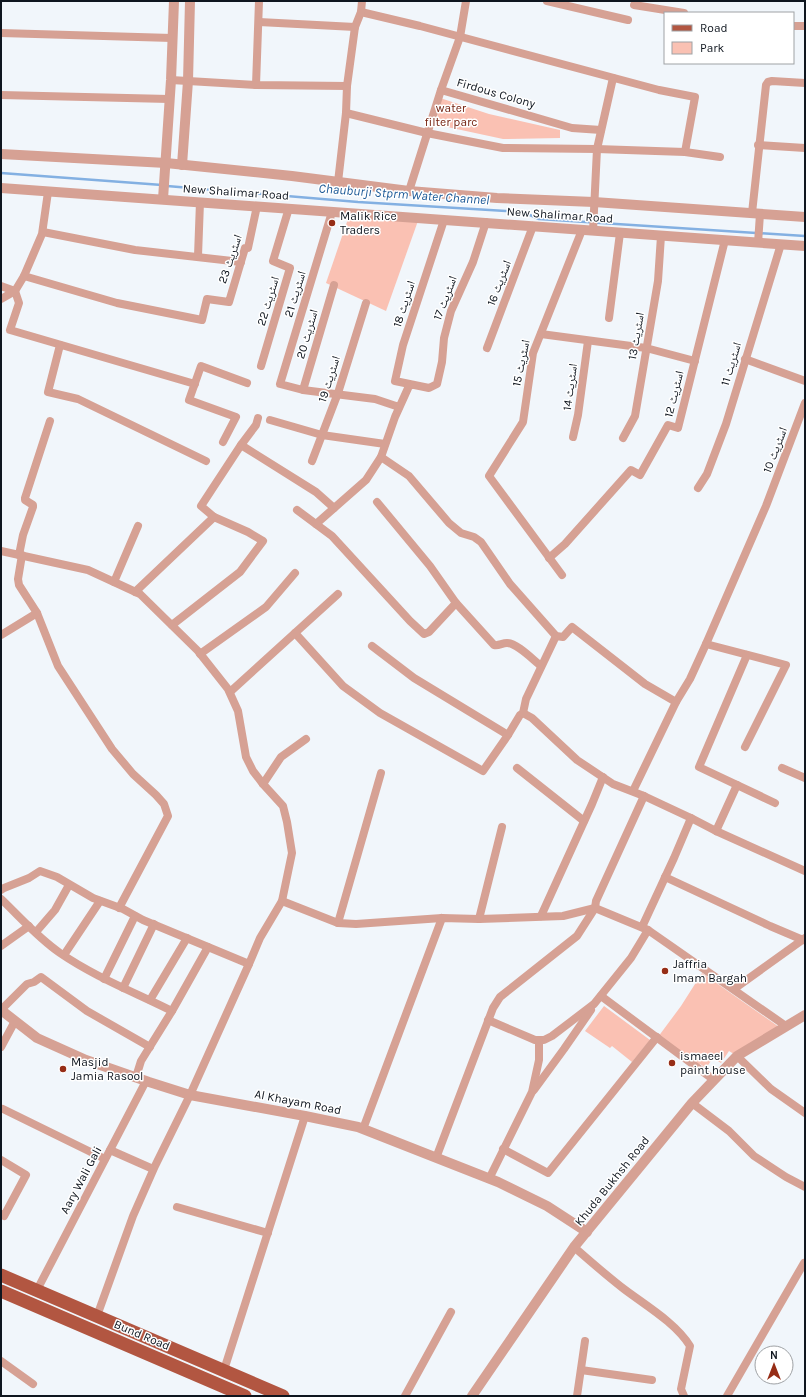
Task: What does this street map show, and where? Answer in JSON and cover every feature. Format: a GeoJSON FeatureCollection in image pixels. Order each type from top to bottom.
{"type":"FeatureCollection","features":[{"type":"Feature","properties":{"kind":"main road","name":"Bund Road"},"geometry":{"type":"LineString","coordinates":[[1,1275],[224,1370],[280,1396]]}},
{"type":"Feature","properties":{"kind":"main road","name":"Bund Road"},"geometry":{"type":"LineString","coordinates":[[1,1291],[227,1392],[245,1396]]}},
{"type":"Feature","properties":{"kind":"street"},"geometry":{"type":"LineString","coordinates":[[163,196],[171,80],[174,1]]}},
{"type":"Feature","properties":{"kind":"street"},"geometry":{"type":"LineString","coordinates":[[182,165],[188,81],[190,1]]}},
{"type":"Feature","properties":{"kind":"street"},"geometry":{"type":"LineString","coordinates":[[256,85],[259,1]]}},
{"type":"Feature","properties":{"kind":"street"},"geometry":{"type":"LineString","coordinates":[[338,182],[346,113],[347,86],[355,26],[361,12],[362,1]]}},
{"type":"Feature","properties":{"kind":"street"},"geometry":{"type":"LineString","coordinates":[[441,90],[460,37],[466,1]]}},
{"type":"Feature","properties":{"kind":"street"},"geometry":{"type":"LineString","coordinates":[[547,1],[628,20]]}},
{"type":"Feature","properties":{"kind":"street"},"geometry":{"type":"LineString","coordinates":[[634,5],[678,12]]}},
{"type":"Feature","properties":{"kind":"street"},"geometry":{"type":"LineString","coordinates":[[361,12],[658,90],[695,97],[685,152]]}},
{"type":"Feature","properties":{"kind":"street"},"geometry":{"type":"LineString","coordinates":[[258,22],[355,26]]}},
{"type":"Feature","properties":{"kind":"street"},"geometry":{"type":"LineString","coordinates":[[794,26],[805,26]]}},
{"type":"Feature","properties":{"kind":"street"},"geometry":{"type":"LineString","coordinates":[[1,33],[172,38]]}},
{"type":"Feature","properties":{"kind":"street"},"geometry":{"type":"LineString","coordinates":[[593,228],[597,149],[613,78]]}},
{"type":"Feature","properties":{"kind":"street"},"geometry":{"type":"LineString","coordinates":[[171,80],[256,85],[347,86]]}},
{"type":"Feature","properties":{"kind":"street"},"geometry":{"type":"LineString","coordinates":[[758,240],[758,144],[766,85],[768,82],[772,81],[805,83]]}},
{"type":"Feature","properties":{"kind":"street","name":"Firdous Colony"},"geometry":{"type":"LineString","coordinates":[[409,190],[441,90],[572,128],[601,130]]}},
{"type":"Feature","properties":{"kind":"street"},"geometry":{"type":"LineString","coordinates":[[1,95],[169,99]]}},
{"type":"Feature","properties":{"kind":"street"},"geometry":{"type":"LineString","coordinates":[[346,113],[427,133],[504,148],[685,152],[720,157]]}},
{"type":"Feature","properties":{"kind":"street"},"geometry":{"type":"LineString","coordinates":[[758,144],[805,148]]}},
{"type":"Feature","properties":{"kind":"street"},"geometry":{"type":"LineString","coordinates":[[1,154],[166,168],[182,165],[409,190],[594,206],[757,216],[805,217]]}},
{"type":"Feature","properties":{"kind":"street","name":"New Shalimar Road"},"geometry":{"type":"LineString","coordinates":[[1,188],[48,192],[163,196],[200,202],[582,230],[593,228],[620,233],[725,240],[758,240],[805,246]]}},
{"type":"Feature","properties":{"kind":"street"},"geometry":{"type":"LineString","coordinates":[[1,299],[15,291],[24,276],[43,232],[48,192]]}},
{"type":"Feature","properties":{"kind":"street"},"geometry":{"type":"LineString","coordinates":[[198,256],[200,202]]}},
{"type":"Feature","properties":{"kind":"street","name":"اسٹریٹ 23"},"geometry":{"type":"LineString","coordinates":[[24,276],[117,303],[202,320],[207,300],[229,302],[245,248],[248,248],[257,206]]}},
{"type":"Feature","properties":{"kind":"street","name":"اسٹریٹ 22"},"geometry":{"type":"LineString","coordinates":[[261,366],[290,268],[273,262],[289,208]]}},
{"type":"Feature","properties":{"kind":"street","name":"اسٹریٹ 21"},"geometry":{"type":"LineString","coordinates":[[303,390],[280,384],[332,212]]}},
{"type":"Feature","properties":{"kind":"street","name":"اسٹریٹ 18"},"geometry":{"type":"LineString","coordinates":[[412,385],[395,380],[403,345],[444,220]]}},
{"type":"Feature","properties":{"kind":"street","name":"اسٹریٹ 17"},"geometry":{"type":"LineString","coordinates":[[412,385],[429,388],[437,384],[442,362],[444,338],[451,311],[473,262],[486,222]]}},
{"type":"Feature","properties":{"kind":"street","name":"اسٹریٹ 16"},"geometry":{"type":"LineString","coordinates":[[487,348],[533,226]]}},
{"type":"Feature","properties":{"kind":"street","name":"اسٹریٹ 15"},"geometry":{"type":"LineString","coordinates":[[549,558],[489,476],[522,422],[534,353],[582,230]]}},
{"type":"Feature","properties":{"kind":"street"},"geometry":{"type":"LineString","coordinates":[[43,232],[135,250],[241,262]]}},
{"type":"Feature","properties":{"kind":"street"},"geometry":{"type":"LineString","coordinates":[[609,318],[620,233]]}},
{"type":"Feature","properties":{"kind":"street","name":"اسٹریٹ 13"},"geometry":{"type":"LineString","coordinates":[[623,438],[635,416],[658,281],[661,236]]}},
{"type":"Feature","properties":{"kind":"street","name":"اسٹریٹ 12"},"geometry":{"type":"LineString","coordinates":[[549,558],[565,544],[631,470],[640,475],[668,425],[678,428],[725,240]]}},
{"type":"Feature","properties":{"kind":"street","name":"اسٹریٹ 11"},"geometry":{"type":"LineString","coordinates":[[698,488],[707,474],[726,424],[781,244]]}},
{"type":"Feature","properties":{"kind":"street","name":"اسٹریٹ 20"},"geometry":{"type":"LineString","coordinates":[[303,390],[334,285]]}},
{"type":"Feature","properties":{"kind":"street"},"geometry":{"type":"LineString","coordinates":[[1,286],[15,291]]}},
{"type":"Feature","properties":{"kind":"street"},"geometry":{"type":"LineString","coordinates":[[15,291],[19,303],[10,330],[195,384]]}},
{"type":"Feature","properties":{"kind":"street","name":"اسٹریٹ 19"},"geometry":{"type":"LineString","coordinates":[[312,461],[338,393],[366,303]]}},
{"type":"Feature","properties":{"kind":"street"},"geometry":{"type":"LineString","coordinates":[[541,334],[646,348],[695,361]]}},
{"type":"Feature","properties":{"kind":"street","name":"اسٹریٹ 14"},"geometry":{"type":"LineString","coordinates":[[573,437],[578,414],[588,341]]}},
{"type":"Feature","properties":{"kind":"street"},"geometry":{"type":"LineString","coordinates":[[60,345],[48,392],[78,399],[206,461]]}},
{"type":"Feature","properties":{"kind":"street"},"geometry":{"type":"LineString","coordinates":[[745,359],[805,381]]}},
{"type":"Feature","properties":{"kind":"street"},"geometry":{"type":"LineString","coordinates":[[223,442],[236,417],[189,400],[201,366],[247,383]]}},
{"type":"Feature","properties":{"kind":"street"},"geometry":{"type":"LineString","coordinates":[[316,524],[366,480],[381,457],[399,408],[409,386],[412,385]]}},
{"type":"Feature","properties":{"kind":"street"},"geometry":{"type":"LineString","coordinates":[[303,390],[338,393],[375,399],[399,408]]}},
{"type":"Feature","properties":{"kind":"street","name":"اسٹریٹ 10"},"geometry":{"type":"LineString","coordinates":[[633,791],[676,702],[690,679],[706,644],[766,506],[805,403]]}},
{"type":"Feature","properties":{"kind":"street"},"geometry":{"type":"LineString","coordinates":[[172,626],[240,572],[263,541],[248,532],[214,517],[201,506],[256,425],[258,418]]}},
{"type":"Feature","properties":{"kind":"street"},"geometry":{"type":"LineString","coordinates":[[270,420],[322,435],[385,444]]}},
{"type":"Feature","properties":{"kind":"street"},"geometry":{"type":"LineString","coordinates":[[50,421],[25,498],[25,500],[33,505],[33,507],[23,535],[18,579],[19,586],[37,613],[58,666],[87,713],[112,749],[133,774],[164,804],[168,816],[119,908]]}},
{"type":"Feature","properties":{"kind":"street"},"geometry":{"type":"LineString","coordinates":[[241,445],[316,492],[334,508]]}},
{"type":"Feature","properties":{"kind":"street"},"geometry":{"type":"LineString","coordinates":[[381,457],[409,476],[449,523],[461,533],[474,537],[482,542],[510,584],[556,636],[564,637],[572,627],[645,684],[676,702]]}},
{"type":"Feature","properties":{"kind":"street"},"geometry":{"type":"LineString","coordinates":[[377,502],[388,513],[426,561],[456,603],[494,645],[497,646],[507,643],[519,648],[541,666]]}},
{"type":"Feature","properties":{"kind":"street"},"geometry":{"type":"LineString","coordinates":[[297,510],[332,536],[410,621],[424,634],[429,632],[456,603]]}},
{"type":"Feature","properties":{"kind":"street"},"geometry":{"type":"LineString","coordinates":[[135,592],[214,517]]}},
{"type":"Feature","properties":{"kind":"street"},"geometry":{"type":"LineString","coordinates":[[114,582],[138,526]]}},
{"type":"Feature","properties":{"kind":"street"},"geometry":{"type":"LineString","coordinates":[[1,551],[88,570],[140,594],[200,654],[230,692],[238,711],[246,757],[253,771],[262,784],[283,806],[292,853],[282,901],[260,938],[190,1095],[153,1170],[133,1216],[97,1316]]}},
{"type":"Feature","properties":{"kind":"street"},"geometry":{"type":"LineString","coordinates":[[549,558],[562,575]]}},
{"type":"Feature","properties":{"kind":"street"},"geometry":{"type":"LineString","coordinates":[[200,654],[266,607],[295,573]]}},
{"type":"Feature","properties":{"kind":"street"},"geometry":{"type":"LineString","coordinates":[[230,692],[338,594]]}},
{"type":"Feature","properties":{"kind":"street"},"geometry":{"type":"LineString","coordinates":[[1,635],[37,613]]}},
{"type":"Feature","properties":{"kind":"street"},"geometry":{"type":"LineString","coordinates":[[295,633],[343,686],[380,713],[484,771],[520,715],[523,713],[526,699],[556,636]]}},
{"type":"Feature","properties":{"kind":"street"},"geometry":{"type":"LineString","coordinates":[[706,644],[786,665],[745,747]]}},
{"type":"Feature","properties":{"kind":"street"},"geometry":{"type":"LineString","coordinates":[[372,646],[414,678],[508,735]]}},
{"type":"Feature","properties":{"kind":"street"},"geometry":{"type":"LineString","coordinates":[[747,655],[699,767],[775,803]]}},
{"type":"Feature","properties":{"kind":"street"},"geometry":{"type":"LineString","coordinates":[[523,713],[532,718],[577,760],[613,784],[633,791],[716,831],[805,871]]}},
{"type":"Feature","properties":{"kind":"street"},"geometry":{"type":"LineString","coordinates":[[262,784],[281,757],[306,739]]}},
{"type":"Feature","properties":{"kind":"street"},"geometry":{"type":"LineString","coordinates":[[517,768],[584,821]]}},
{"type":"Feature","properties":{"kind":"street"},"geometry":{"type":"LineString","coordinates":[[782,768],[805,778]]}},
{"type":"Feature","properties":{"kind":"street"},"geometry":{"type":"LineString","coordinates":[[338,923],[381,773]]}},
{"type":"Feature","properties":{"kind":"street"},"geometry":{"type":"LineString","coordinates":[[541,916],[603,777]]}},
{"type":"Feature","properties":{"kind":"street"},"geometry":{"type":"LineString","coordinates":[[716,831],[737,785]]}},
{"type":"Feature","properties":{"kind":"street"},"geometry":{"type":"LineString","coordinates":[[436,1158],[492,1008],[500,997],[577,936],[595,908],[596,901],[644,796]]}},
{"type":"Feature","properties":{"kind":"street"},"geometry":{"type":"LineString","coordinates":[[489,1178],[532,1092],[564,1049],[594,1004],[630,958],[645,929],[665,877],[691,818]]}},
{"type":"Feature","properties":{"kind":"street"},"geometry":{"type":"LineString","coordinates":[[480,918],[502,827]]}},
{"type":"Feature","properties":{"kind":"street"},"geometry":{"type":"LineString","coordinates":[[1,890],[40,871],[93,898],[249,964]]}},
{"type":"Feature","properties":{"kind":"street"},"geometry":{"type":"LineString","coordinates":[[665,877],[770,926],[804,939]]}},
{"type":"Feature","properties":{"kind":"street"},"geometry":{"type":"LineString","coordinates":[[36,932],[55,910],[69,885]]}},
{"type":"Feature","properties":{"kind":"street"},"geometry":{"type":"LineString","coordinates":[[1,899],[28,926],[64,955],[90,972],[172,1011]]}},
{"type":"Feature","properties":{"kind":"street"},"geometry":{"type":"LineString","coordinates":[[64,955],[100,901]]}},
{"type":"Feature","properties":{"kind":"street"},"geometry":{"type":"LineString","coordinates":[[282,901],[338,923],[356,924],[374,924],[442,918],[563,916],[595,908],[645,929],[734,989],[782,1024]]}},
{"type":"Feature","properties":{"kind":"street"},"geometry":{"type":"LineString","coordinates":[[104,979],[135,916]]}},
{"type":"Feature","properties":{"kind":"street"},"geometry":{"type":"LineString","coordinates":[[363,1129],[442,918]]}},
{"type":"Feature","properties":{"kind":"street"},"geometry":{"type":"LineString","coordinates":[[123,988],[154,924]]}},
{"type":"Feature","properties":{"kind":"street"},"geometry":{"type":"LineString","coordinates":[[1,946],[28,926]]}},
{"type":"Feature","properties":{"kind":"street"},"geometry":{"type":"LineString","coordinates":[[150,1000],[187,938]]}},
{"type":"Feature","properties":{"kind":"street"},"geometry":{"type":"LineString","coordinates":[[734,989],[804,939]]}},
{"type":"Feature","properties":{"kind":"street"},"geometry":{"type":"LineString","coordinates":[[136,1077],[141,1061],[172,1011],[208,947]]}},
{"type":"Feature","properties":{"kind":"street"},"geometry":{"type":"LineString","coordinates":[[1,1010],[27,984],[34,982],[41,977],[87,1011],[150,1047]]}},
{"type":"Feature","properties":{"kind":"street"},"geometry":{"type":"LineString","coordinates":[[601,996],[714,1080]]}},
{"type":"Feature","properties":{"kind":"street"},"geometry":{"type":"LineString","coordinates":[[488,1020],[539,1041],[558,1033],[594,1004]]}},
{"type":"Feature","properties":{"kind":"street","name":"Al Khayam Road"},"geometry":{"type":"LineString","coordinates":[[1,1010],[37,1038],[86,1060],[146,1081],[190,1095],[305,1116],[363,1129],[489,1178],[547,1206],[587,1232]]}},
{"type":"Feature","properties":{"kind":"street","name":"Khuda Bukhsh Road"},"geometry":{"type":"LineString","coordinates":[[472,1396],[574,1247],[692,1103],[737,1056],[805,1015]]}},
{"type":"Feature","properties":{"kind":"street"},"geometry":{"type":"LineString","coordinates":[[1,1047],[15,1021]]}},
{"type":"Feature","properties":{"kind":"street"},"geometry":{"type":"LineString","coordinates":[[503,1149],[548,1173],[657,1037]]}},
{"type":"Feature","properties":{"kind":"street"},"geometry":{"type":"LineString","coordinates":[[532,1092],[539,1060],[539,1041]]}},
{"type":"Feature","properties":{"kind":"street"},"geometry":{"type":"LineString","coordinates":[[737,1056],[771,1088],[805,1113]]}},
{"type":"Feature","properties":{"kind":"street","name":"Aary Wali Gali"},"geometry":{"type":"LineString","coordinates":[[37,1290],[146,1081]]}},
{"type":"Feature","properties":{"kind":"street"},"geometry":{"type":"LineString","coordinates":[[692,1103],[729,1131],[754,1156],[786,1177],[805,1187]]}},
{"type":"Feature","properties":{"kind":"street"},"geometry":{"type":"LineString","coordinates":[[3,1109],[106,1159]]}},
{"type":"Feature","properties":{"kind":"street"},"geometry":{"type":"LineString","coordinates":[[224,1370],[305,1116]]}},
{"type":"Feature","properties":{"kind":"street"},"geometry":{"type":"LineString","coordinates":[[110,1150],[153,1170]]}},
{"type":"Feature","properties":{"kind":"street"},"geometry":{"type":"LineString","coordinates":[[1,1160],[26,1175],[4,1216],[1,1214]]}},
{"type":"Feature","properties":{"kind":"street"},"geometry":{"type":"LineString","coordinates":[[177,1207],[268,1233]]}},
{"type":"Feature","properties":{"kind":"street"},"geometry":{"type":"LineString","coordinates":[[574,1247],[622,1288],[685,1338],[690,1346],[681,1389],[684,1396]]}},
{"type":"Feature","properties":{"kind":"street"},"geometry":{"type":"LineString","coordinates":[[727,1396],[804,1263]]}},
{"type":"Feature","properties":{"kind":"street"},"geometry":{"type":"LineString","coordinates":[[405,1396],[451,1312]]}},
{"type":"Feature","properties":{"kind":"street"},"geometry":{"type":"LineString","coordinates":[[577,1396],[585,1340]]}},
{"type":"Feature","properties":{"kind":"street"},"geometry":{"type":"LineString","coordinates":[[1,1361],[33,1384]]}},
{"type":"Feature","properties":{"kind":"street"},"geometry":{"type":"LineString","coordinates":[[581,1370],[652,1380]]}},
{"type":"Feature","properties":{"kind":"green space","name":"water filter parc"},"geometry":{"type":"Polygon","coordinates":[[[437,97],[489,114],[560,130],[560,138],[503,139],[438,125],[437,97]]]}},
{"type":"Feature","properties":{"kind":"green space"},"geometry":{"type":"Polygon","coordinates":[[[350,213],[419,218],[386,311],[326,283],[350,213]]]}},
{"type":"Feature","properties":{"kind":"green space"},"geometry":{"type":"Polygon","coordinates":[[[702,973],[782,1029],[737,1056],[729,1051],[721,1063],[713,1058],[706,1068],[700,1064],[698,1066],[658,1037],[681,1006],[702,973]]]}},
{"type":"Feature","properties":{"kind":"green space"},"geometry":{"type":"Polygon","coordinates":[[[604,1006],[650,1040],[632,1062],[612,1046],[610,1048],[585,1031],[604,1006]]]}},
{"type":"Feature","properties":{"kind":"waterway","name":"Chauburji Stprm Water Channel"},"geometry":{"type":"LineString","coordinates":[[1,173],[162,185]]}},
{"type":"Feature","properties":{"kind":"waterway","name":"Chauburji Stprm Water Channel"},"geometry":{"type":"LineString","coordinates":[[167,186],[358,202],[523,212],[539,219],[805,236]]}},
{"type":"Feature","properties":{"kind":"place","name":"Malik Rice Traders"},"geometry":{"type":"Point","coordinates":[332,223]}},
{"type":"Feature","properties":{"kind":"place","name":"Jaffria Imam Bargah"},"geometry":{"type":"Point","coordinates":[665,971]}},
{"type":"Feature","properties":{"kind":"place","name":"ismaeel paint house"},"geometry":{"type":"Point","coordinates":[672,1063]}},
{"type":"Feature","properties":{"kind":"place","name":"Masjid Jamia Rasool"},"geometry":{"type":"Point","coordinates":[63,1069]}}]}
